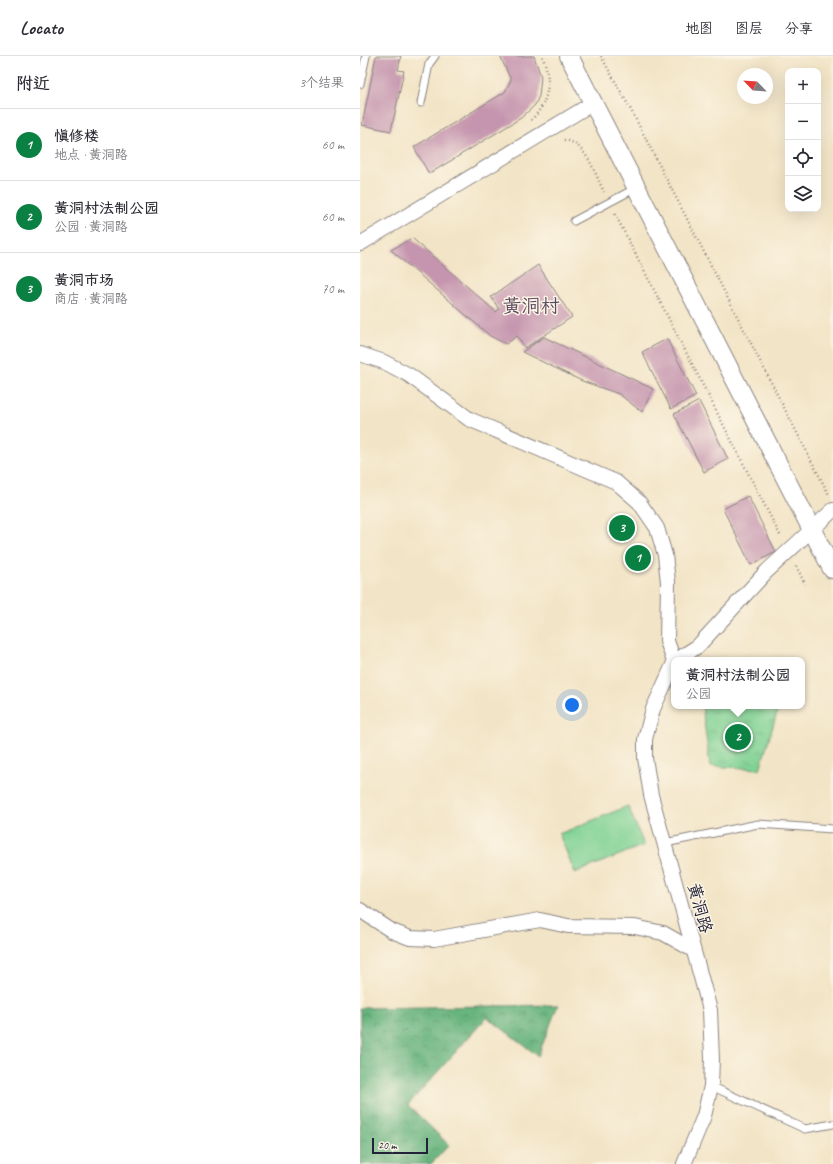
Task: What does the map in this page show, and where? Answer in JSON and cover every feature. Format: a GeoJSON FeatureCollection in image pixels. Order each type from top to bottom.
{"type":"FeatureCollection","features":[{"type":"Feature","properties":{"kind":"street"},"geometry":{"type":"LineString","coordinates":[[569,56],[832,569]]}},
{"type":"Feature","properties":{"kind":"street"},"geometry":{"type":"LineString","coordinates":[[360,243],[593,103]]}},
{"type":"Feature","properties":{"kind":"street"},"geometry":{"type":"LineString","coordinates":[[360,354],[384,362],[409,375],[476,422],[616,482],[639,502],[657,528],[665,555],[668,582],[667,641],[672,657]]}},
{"type":"Feature","properties":{"kind":"street"},"geometry":{"type":"LineString","coordinates":[[682,657],[698,646],[767,571],[833,510]]}},
{"type":"Feature","properties":{"kind":"street","name":"黄洞路"},"geometry":{"type":"LineString","coordinates":[[671,669],[653,708],[645,739],[645,758],[651,795],[710,1010],[712,1058],[711,1086],[704,1116],[684,1164]]}},
{"type":"Feature","properties":{"kind":"street"},"geometry":{"type":"LineString","coordinates":[[360,910],[392,931],[410,938],[434,939],[451,937],[540,920],[568,926],[635,926],[663,933],[693,950]]}},
{"type":"Feature","properties":{"kind":"lane"},"geometry":{"type":"LineString","coordinates":[[360,84],[366,56]]}},
{"type":"Feature","properties":{"kind":"lane"},"geometry":{"type":"LineString","coordinates":[[421,103],[429,64],[435,56]]}},
{"type":"Feature","properties":{"kind":"lane"},"geometry":{"type":"LineString","coordinates":[[574,221],[637,188]]}},
{"type":"Feature","properties":{"kind":"lane"},"geometry":{"type":"LineString","coordinates":[[665,843],[758,824],[833,829]]}},
{"type":"Feature","properties":{"kind":"lane"},"geometry":{"type":"LineString","coordinates":[[711,1086],[805,1129],[833,1124]]}},
{"type":"Feature","properties":{"kind":"path"},"geometry":{"type":"LineString","coordinates":[[529,122],[541,107],[548,87],[548,76],[542,56]]}},
{"type":"Feature","properties":{"kind":"path"},"geometry":{"type":"LineString","coordinates":[[601,56],[631,110],[829,495]]}},
{"type":"Feature","properties":{"kind":"path"},"geometry":{"type":"LineString","coordinates":[[558,140],[572,141],[582,150],[608,199]]}},
{"type":"Feature","properties":{"kind":"path"},"geometry":{"type":"LineString","coordinates":[[612,206],[783,541]]}},
{"type":"Feature","properties":{"kind":"path"},"geometry":{"type":"LineString","coordinates":[[794,562],[805,584]]}},
{"type":"Feature","properties":{"kind":"green space"},"geometry":{"type":"Polygon","coordinates":[[[702,709],[778,709],[760,769],[710,766],[702,709]]]}},
{"type":"Feature","properties":{"kind":"green space"},"geometry":{"type":"Polygon","coordinates":[[[628,806],[644,845],[575,873],[559,834],[628,806]]]}},
{"type":"Feature","properties":{"kind":"green space"},"geometry":{"type":"Polygon","coordinates":[[[558,1005],[538,1056],[487,1017],[408,1105],[449,1145],[431,1164],[360,1164],[360,1008],[558,1005]]]}},
{"type":"Feature","properties":{"kind":"building"},"geometry":{"type":"Polygon","coordinates":[[[376,56],[401,56],[398,70],[404,71],[391,131],[362,125],[376,56]]]}},
{"type":"Feature","properties":{"kind":"building"},"geometry":{"type":"Polygon","coordinates":[[[500,56],[534,56],[541,77],[539,96],[535,105],[521,118],[429,174],[414,147],[505,92],[511,80],[500,56]]]}},
{"type":"Feature","properties":{"kind":"building"},"geometry":{"type":"Polygon","coordinates":[[[412,238],[496,312],[499,309],[491,297],[538,265],[572,317],[525,348],[517,336],[506,344],[490,336],[391,250],[412,238]]]}},
{"type":"Feature","properties":{"kind":"building"},"geometry":{"type":"Polygon","coordinates":[[[544,337],[653,389],[642,412],[619,394],[582,381],[522,352],[544,337]]]}},
{"type":"Feature","properties":{"kind":"building"},"geometry":{"type":"Polygon","coordinates":[[[667,339],[696,396],[671,409],[642,352],[667,339]]]}},
{"type":"Feature","properties":{"kind":"building"},"geometry":{"type":"Polygon","coordinates":[[[699,401],[728,459],[704,472],[674,414],[699,401]]]}},
{"type":"Feature","properties":{"kind":"building"},"geometry":{"type":"Polygon","coordinates":[[[748,496],[776,552],[751,565],[723,509],[748,496]]]}},
{"type":"Feature","properties":{"kind":"building"},"geometry":{"type":"Polygon","coordinates":[[[642,546],[649,564],[634,570],[627,552],[642,546]]]}},
{"type":"Feature","properties":{"kind":"place","name":"黄洞市场"},"geometry":{"type":"Point","coordinates":[622,528]}},
{"type":"Feature","properties":{"kind":"place","name":"慎修楼"},"geometry":{"type":"Point","coordinates":[638,558]}},
{"type":"Feature","properties":{"kind":"place","name":"黄洞村法制公园"},"geometry":{"type":"Point","coordinates":[738,737]}},
{"type":"Feature","properties":{"kind":"district","name":"黄洞村"},"geometry":{"type":"Point","coordinates":[531,306]}}]}
